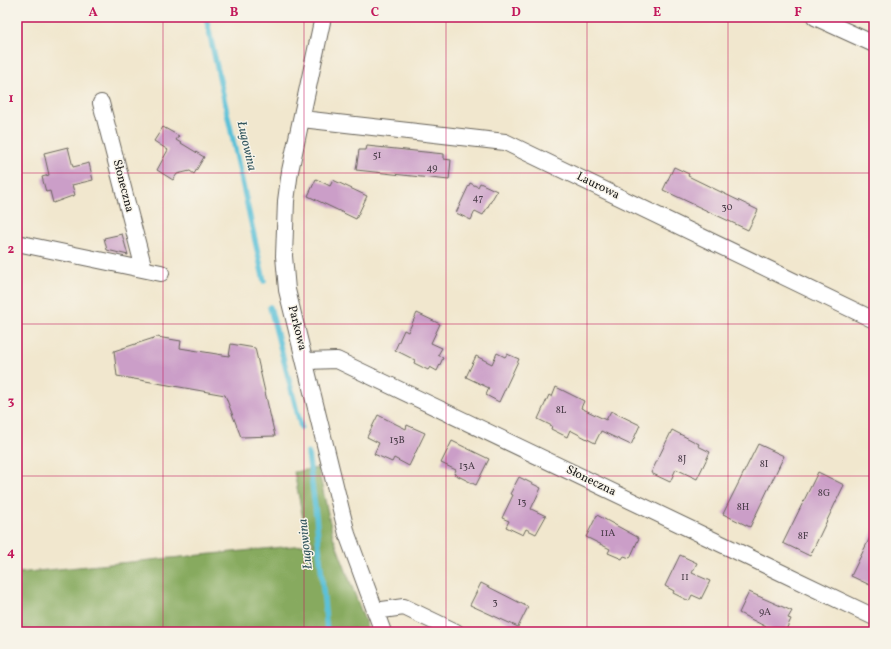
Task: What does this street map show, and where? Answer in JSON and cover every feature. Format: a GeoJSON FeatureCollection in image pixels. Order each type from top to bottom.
{"type":"FeatureCollection","features":[{"type":"Feature","properties":{"kind":"street","name":"Parkowa"},"geometry":{"type":"LineString","coordinates":[[323,17],[290,171],[286,201],[284,256],[287,290],[306,362],[343,520],[383,632]]}},
{"type":"Feature","properties":{"kind":"street"},"geometry":{"type":"LineString","coordinates":[[815,17],[874,44]]}},
{"type":"Feature","properties":{"kind":"street","name":"Słoneczna"},"geometry":{"type":"LineString","coordinates":[[101,103],[144,270]]}},
{"type":"Feature","properties":{"kind":"street","name":"Laurowa"},"geometry":{"type":"LineString","coordinates":[[302,119],[505,142],[874,320]]}},
{"type":"Feature","properties":{"kind":"street"},"geometry":{"type":"LineString","coordinates":[[17,243],[161,273]]}},
{"type":"Feature","properties":{"kind":"street","name":"Słoneczna"},"geometry":{"type":"LineString","coordinates":[[306,362],[338,360],[874,617]]}},
{"type":"Feature","properties":{"kind":"street"},"geometry":{"type":"LineString","coordinates":[[375,611],[404,607],[456,632]]}},
{"type":"Feature","properties":{"kind":"green space"},"geometry":{"type":"Polygon","coordinates":[[[318,468],[333,536],[369,632],[17,632],[17,573],[314,544],[305,529],[294,472],[318,468]]]}},
{"type":"Feature","properties":{"kind":"building"},"geometry":{"type":"Polygon","coordinates":[[[163,127],[179,136],[176,140],[204,157],[194,174],[190,171],[177,174],[173,180],[157,170],[168,150],[154,141],[163,127]]]}},
{"type":"Feature","properties":{"kind":"building"},"geometry":{"type":"Polygon","coordinates":[[[367,146],[444,154],[444,159],[451,160],[449,180],[356,170],[359,150],[366,150],[367,146]]]}},
{"type":"Feature","properties":{"kind":"building"},"geometry":{"type":"Polygon","coordinates":[[[68,147],[73,167],[89,163],[93,180],[72,185],[75,195],[53,203],[50,191],[46,192],[42,177],[49,175],[44,153],[68,147]]]}},
{"type":"Feature","properties":{"kind":"building"},"geometry":{"type":"Polygon","coordinates":[[[674,167],[689,174],[688,176],[758,210],[748,230],[663,190],[674,167]]]}},
{"type":"Feature","properties":{"kind":"building"},"geometry":{"type":"Polygon","coordinates":[[[316,179],[330,186],[333,180],[367,196],[356,219],[308,196],[316,179]]]}},
{"type":"Feature","properties":{"kind":"building"},"geometry":{"type":"Polygon","coordinates":[[[470,183],[478,187],[480,183],[497,191],[483,215],[475,211],[471,220],[456,213],[470,183]]]}},
{"type":"Feature","properties":{"kind":"building"},"geometry":{"type":"Polygon","coordinates":[[[122,234],[128,255],[107,250],[104,238],[122,234]]]}},
{"type":"Feature","properties":{"kind":"building"},"geometry":{"type":"Polygon","coordinates":[[[417,313],[440,324],[431,343],[442,348],[438,355],[443,358],[437,371],[430,367],[428,370],[414,363],[415,360],[395,350],[404,330],[408,332],[417,313]]]}},
{"type":"Feature","properties":{"kind":"building"},"geometry":{"type":"Polygon","coordinates":[[[157,337],[181,341],[180,348],[229,356],[231,344],[255,348],[275,436],[241,437],[225,395],[117,376],[114,351],[157,337]]]}},
{"type":"Feature","properties":{"kind":"building"},"geometry":{"type":"Polygon","coordinates":[[[497,353],[505,357],[507,354],[519,359],[499,402],[486,395],[489,388],[466,377],[476,356],[492,364],[497,353]]]}},
{"type":"Feature","properties":{"kind":"building"},"geometry":{"type":"Polygon","coordinates":[[[556,387],[584,401],[581,408],[606,420],[611,411],[640,425],[631,445],[601,431],[595,443],[570,430],[567,437],[551,429],[552,426],[538,419],[549,395],[552,397],[556,387]]]}},
{"type":"Feature","properties":{"kind":"building"},"geometry":{"type":"Polygon","coordinates":[[[378,415],[406,429],[407,425],[425,433],[409,466],[394,458],[392,462],[374,454],[379,443],[367,437],[378,415]]]}},
{"type":"Feature","properties":{"kind":"building"},"geometry":{"type":"Polygon","coordinates":[[[672,430],[699,444],[698,446],[710,452],[697,479],[676,469],[670,482],[651,473],[672,430]]]}},
{"type":"Feature","properties":{"kind":"building"},"geometry":{"type":"Polygon","coordinates":[[[452,441],[489,459],[476,485],[454,474],[456,470],[441,463],[452,441]]]}},
{"type":"Feature","properties":{"kind":"building"},"geometry":{"type":"Polygon","coordinates":[[[758,444],[784,456],[750,527],[723,514],[758,444]]]}},
{"type":"Feature","properties":{"kind":"building"},"geometry":{"type":"Polygon","coordinates":[[[818,472],[844,485],[810,556],[783,543],[818,472]]]}},
{"type":"Feature","properties":{"kind":"building"},"geometry":{"type":"Polygon","coordinates":[[[519,477],[541,488],[531,509],[546,516],[536,534],[526,529],[523,535],[506,527],[509,521],[502,518],[513,495],[510,494],[519,477]]]}},
{"type":"Feature","properties":{"kind":"building"},"geometry":{"type":"Polygon","coordinates":[[[597,515],[639,538],[630,558],[624,556],[622,559],[608,553],[610,549],[586,537],[597,515]]]}},
{"type":"Feature","properties":{"kind":"building"},"geometry":{"type":"Polygon","coordinates":[[[874,529],[874,587],[851,576],[874,529]]]}},
{"type":"Feature","properties":{"kind":"building"},"geometry":{"type":"Polygon","coordinates":[[[680,555],[697,563],[692,573],[710,581],[701,599],[692,595],[689,601],[673,593],[674,591],[665,586],[680,555]]]}},
{"type":"Feature","properties":{"kind":"building"},"geometry":{"type":"Polygon","coordinates":[[[481,583],[528,607],[518,627],[470,605],[481,583]]]}},
{"type":"Feature","properties":{"kind":"building"},"geometry":{"type":"Polygon","coordinates":[[[749,592],[792,611],[788,618],[791,619],[785,632],[776,632],[739,613],[749,592]]]}},
{"type":"Feature","properties":{"kind":"waterway","name":"Ługowina"},"geometry":{"type":"LineString","coordinates":[[206,17],[264,281]]}},
{"type":"Feature","properties":{"kind":"waterway","name":"Ługowina"},"geometry":{"type":"LineString","coordinates":[[270,307],[301,427]]}},
{"type":"Feature","properties":{"kind":"waterway","name":"Ługowina"},"geometry":{"type":"LineString","coordinates":[[308,453],[316,515],[327,632]]}}]}
